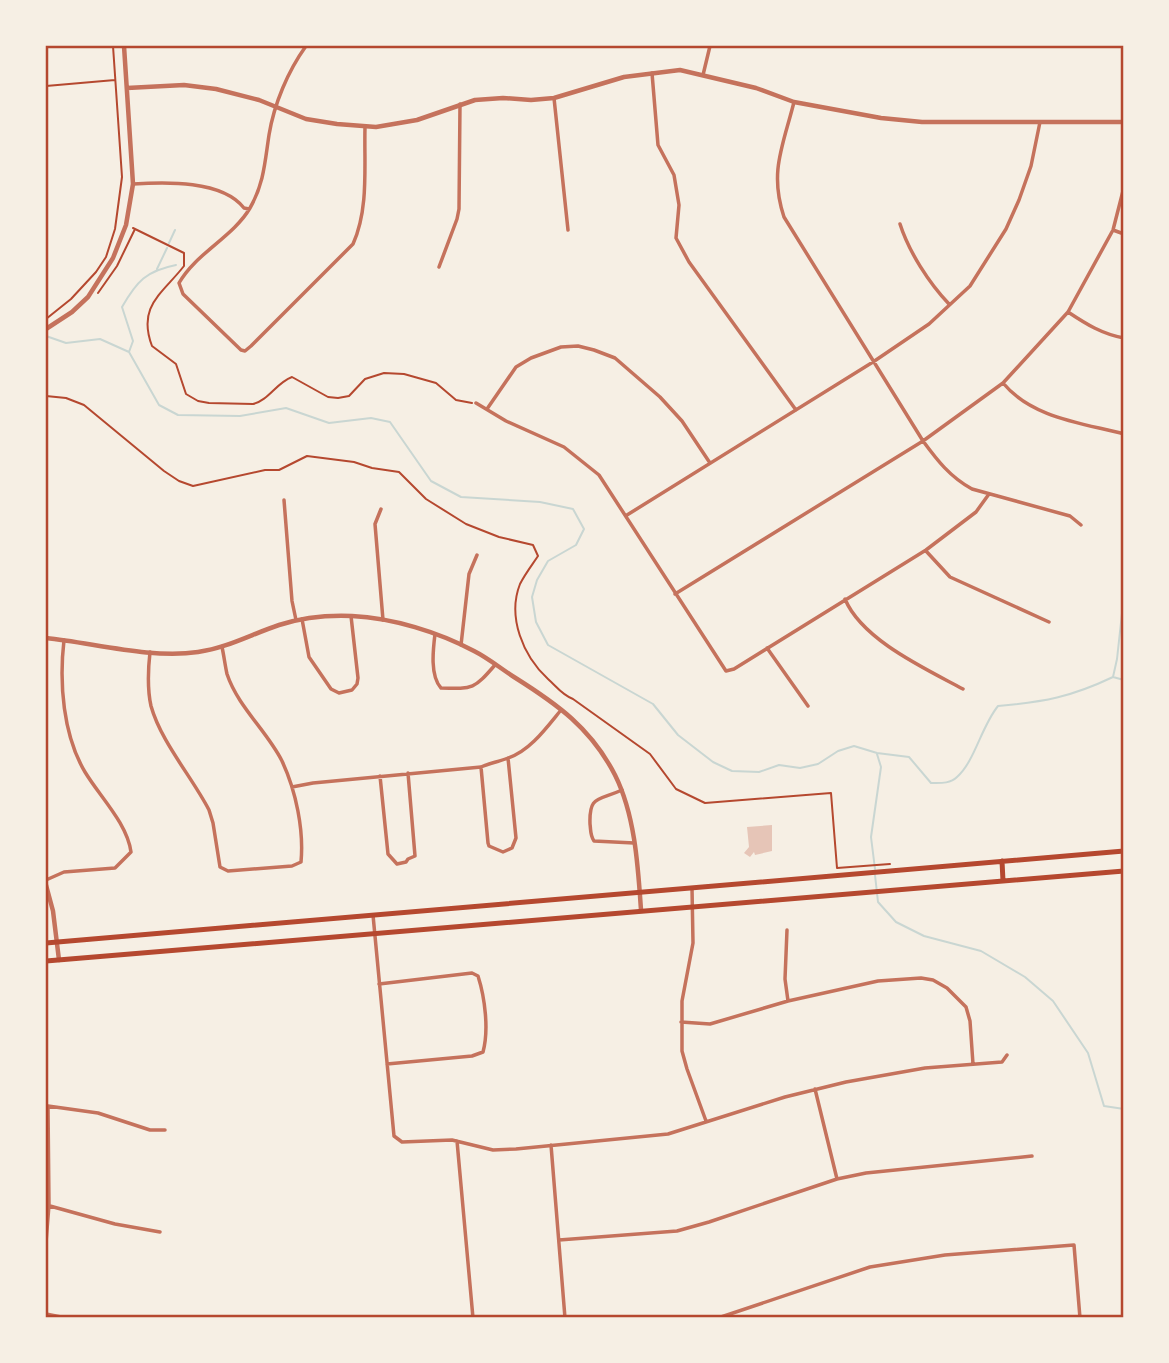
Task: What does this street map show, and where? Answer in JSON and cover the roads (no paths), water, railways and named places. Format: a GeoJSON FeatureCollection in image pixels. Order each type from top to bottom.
{"type":"FeatureCollection","features":[{"type":"Feature","properties":{"kind":"main road"},"geometry":{"type":"LineString","coordinates":[[46,943],[853,874],[886,868],[1124,851]]}},
{"type":"Feature","properties":{"kind":"main road"},"geometry":{"type":"LineString","coordinates":[[1002,861],[1003,881]]}},
{"type":"Feature","properties":{"kind":"main road"},"geometry":{"type":"LineString","coordinates":[[46,961],[1124,871]]}},
{"type":"Feature","properties":{"kind":"street"},"geometry":{"type":"LineString","coordinates":[[46,329],[68,315],[88,297],[113,258],[126,225],[133,184],[124,46]]}},
{"type":"Feature","properties":{"kind":"street"},"geometry":{"type":"LineString","coordinates":[[306,46],[276,107],[269,136],[268,161],[250,209],[181,279],[179,287],[236,348],[245,351],[353,244],[360,227],[363,208],[365,127]]}},
{"type":"Feature","properties":{"kind":"street"},"geometry":{"type":"LineString","coordinates":[[703,75],[710,46]]}},
{"type":"Feature","properties":{"kind":"street"},"geometry":{"type":"LineString","coordinates":[[127,88],[184,85],[216,89],[240,94],[306,119],[365,127],[411,121],[460,104],[503,98],[554,98],[624,77],[680,70],[755,88],[794,102],[881,118],[922,122],[1124,122]]}},
{"type":"Feature","properties":{"kind":"street"},"geometry":{"type":"LineString","coordinates":[[652,72],[658,145],[674,175],[677,190],[677,238],[689,262],[796,410]]}},
{"type":"Feature","properties":{"kind":"street"},"geometry":{"type":"LineString","coordinates":[[554,98],[568,230]]}},
{"type":"Feature","properties":{"kind":"street"},"geometry":{"type":"LineString","coordinates":[[794,102],[776,172],[778,200],[784,217],[923,441],[945,470],[959,482],[978,492],[1070,516],[1081,525]]}},
{"type":"Feature","properties":{"kind":"street"},"geometry":{"type":"LineString","coordinates":[[439,267],[459,209],[460,104]]}},
{"type":"Feature","properties":{"kind":"street"},"geometry":{"type":"LineString","coordinates":[[627,515],[873,362],[929,324],[970,286],[1006,229],[1031,166],[1040,122]]}},
{"type":"Feature","properties":{"kind":"street"},"geometry":{"type":"LineString","coordinates":[[133,184],[179,182],[195,185],[215,190],[250,209]]}},
{"type":"Feature","properties":{"kind":"street"},"geometry":{"type":"LineString","coordinates":[[674,594],[923,441],[1003,383],[1068,312],[1113,230],[1124,187]]}},
{"type":"Feature","properties":{"kind":"street"},"geometry":{"type":"LineString","coordinates":[[900,224],[904,237],[930,281],[949,304]]}},
{"type":"Feature","properties":{"kind":"street"},"geometry":{"type":"LineString","coordinates":[[1113,230],[1124,234]]}},
{"type":"Feature","properties":{"kind":"street"},"geometry":{"type":"LineString","coordinates":[[1068,312],[1091,327],[1124,338]]}},
{"type":"Feature","properties":{"kind":"street"},"geometry":{"type":"LineString","coordinates":[[487,409],[516,367],[531,358],[561,347],[594,349],[615,358],[660,397],[682,421],[710,463]]}},
{"type":"Feature","properties":{"kind":"street"},"geometry":{"type":"LineString","coordinates":[[1003,383],[1016,398],[1041,411],[1124,434]]}},
{"type":"Feature","properties":{"kind":"street"},"geometry":{"type":"LineString","coordinates":[[475,403],[506,421],[564,447],[583,459],[600,475],[674,594],[726,671],[767,649],[926,550],[976,512],[989,494]]}},
{"type":"Feature","properties":{"kind":"street"},"geometry":{"type":"LineString","coordinates":[[284,500],[292,601],[309,657],[331,689],[339,693],[352,690],[357,684],[351,616]]}},
{"type":"Feature","properties":{"kind":"street"},"geometry":{"type":"LineString","coordinates":[[381,509],[375,524],[383,620]]}},
{"type":"Feature","properties":{"kind":"street"},"geometry":{"type":"LineString","coordinates":[[926,550],[950,577],[1049,622]]}},
{"type":"Feature","properties":{"kind":"street"},"geometry":{"type":"LineString","coordinates":[[461,645],[469,573],[477,555]]}},
{"type":"Feature","properties":{"kind":"street"},"geometry":{"type":"LineString","coordinates":[[845,599],[849,609],[900,655],[963,689]]}},
{"type":"Feature","properties":{"kind":"street"},"geometry":{"type":"LineString","coordinates":[[46,638],[150,652],[198,652],[222,647],[299,620],[351,616],[383,620],[435,634],[461,645],[562,709],[598,746],[622,790],[634,843],[641,910]]}},
{"type":"Feature","properties":{"kind":"street"},"geometry":{"type":"LineString","coordinates":[[435,634],[435,677],[442,688],[465,689],[476,686],[495,665]]}},
{"type":"Feature","properties":{"kind":"street"},"geometry":{"type":"LineString","coordinates":[[60,960],[46,882],[64,872],[116,867],[131,852],[126,833],[84,771],[75,751],[64,706],[64,640]]}},
{"type":"Feature","properties":{"kind":"street"},"geometry":{"type":"LineString","coordinates":[[150,652],[148,685],[151,705],[164,734],[209,810],[220,867],[228,871],[292,866],[301,862],[302,851],[292,787],[282,761],[237,694],[228,674],[222,647]]}},
{"type":"Feature","properties":{"kind":"street"},"geometry":{"type":"LineString","coordinates":[[767,649],[808,706]]}},
{"type":"Feature","properties":{"kind":"street"},"geometry":{"type":"LineString","coordinates":[[292,787],[481,767],[508,758],[536,739],[562,709]]}},
{"type":"Feature","properties":{"kind":"street"},"geometry":{"type":"LineString","coordinates":[[481,767],[488,843],[503,852],[512,848],[516,838],[508,758]]}},
{"type":"Feature","properties":{"kind":"street"},"geometry":{"type":"LineString","coordinates":[[380,776],[388,854],[393,861],[402,863],[415,856],[408,774]]}},
{"type":"Feature","properties":{"kind":"street"},"geometry":{"type":"LineString","coordinates":[[622,790],[593,802],[589,808],[591,836],[594,841],[634,843]]}},
{"type":"Feature","properties":{"kind":"street"},"geometry":{"type":"LineString","coordinates":[[692,888],[692,960],[682,1001],[682,1051],[706,1121]]}},
{"type":"Feature","properties":{"kind":"street"},"geometry":{"type":"LineString","coordinates":[[373,914],[394,1136],[397,1140],[457,1141],[493,1150],[668,1134],[815,1089],[925,1068],[1002,1062],[1007,1055]]}},
{"type":"Feature","properties":{"kind":"street"},"geometry":{"type":"LineString","coordinates":[[787,930],[785,979],[788,1000]]}},
{"type":"Feature","properties":{"kind":"street"},"geometry":{"type":"LineString","coordinates":[[379,984],[455,974],[472,973],[478,976],[486,1039],[484,1052],[472,1056],[387,1064]]}},
{"type":"Feature","properties":{"kind":"street"},"geometry":{"type":"LineString","coordinates":[[681,1023],[710,1024],[788,1000],[878,981],[903,978],[933,980],[947,988],[966,1007],[970,1021],[973,1064]]}},
{"type":"Feature","properties":{"kind":"street"},"geometry":{"type":"LineString","coordinates":[[815,1089],[837,1179]]}},
{"type":"Feature","properties":{"kind":"street"},"geometry":{"type":"LineString","coordinates":[[46,1242],[49,1205],[47,1106],[98,1114],[150,1130],[165,1130]]}},
{"type":"Feature","properties":{"kind":"street"},"geometry":{"type":"LineString","coordinates":[[457,1141],[473,1318]]}},
{"type":"Feature","properties":{"kind":"street"},"geometry":{"type":"LineString","coordinates":[[551,1145],[565,1318]]}},
{"type":"Feature","properties":{"kind":"street"},"geometry":{"type":"LineString","coordinates":[[559,1240],[677,1231],[837,1179],[904,1168],[1032,1156]]}},
{"type":"Feature","properties":{"kind":"street"},"geometry":{"type":"LineString","coordinates":[[49,1205],[115,1224],[160,1232]]}},
{"type":"Feature","properties":{"kind":"street"},"geometry":{"type":"LineString","coordinates":[[718,1318],[832,1278],[899,1261],[1074,1245],[1080,1318]]}},
{"type":"Feature","properties":{"kind":"street"},"geometry":{"type":"LineString","coordinates":[[46,1314],[66,1318]]}},
{"type":"Feature","properties":{"kind":"waterway"},"geometry":{"type":"LineString","coordinates":[[169,243],[175,230]]}},
{"type":"Feature","properties":{"kind":"waterway"},"geometry":{"type":"LineString","coordinates":[[157,269],[167,248]]}},
{"type":"Feature","properties":{"kind":"waterway"},"geometry":{"type":"LineString","coordinates":[[129,352],[133,341],[122,307],[143,278],[157,270],[176,265]]}},
{"type":"Feature","properties":{"kind":"waterway"},"geometry":{"type":"LineString","coordinates":[[46,336],[66,343],[100,339],[129,352],[159,405],[178,415],[240,416],[286,408],[329,423],[371,418],[390,422],[431,481],[461,497],[540,502],[573,509],[584,529],[576,545],[548,561],[537,580],[532,597],[536,622],[548,645],[653,704],[678,735],[713,762],[732,771],[759,772],[779,765],[800,768],[818,764],[838,751],[854,746],[877,753],[909,757],[931,783],[948,782],[957,777],[969,762],[998,706],[1057,698],[1113,677],[1124,680]]}},
{"type":"Feature","properties":{"kind":"waterway"},"geometry":{"type":"LineString","coordinates":[[1113,677],[1124,595]]}},
{"type":"Feature","properties":{"kind":"waterway"},"geometry":{"type":"LineString","coordinates":[[875,869],[871,837],[881,767],[877,754]]}},
{"type":"Feature","properties":{"kind":"waterway"},"geometry":{"type":"LineString","coordinates":[[875,875],[878,902],[896,922],[924,936],[981,951],[1025,977],[1053,1001],[1088,1053],[1104,1106],[1124,1109]]}}]}
